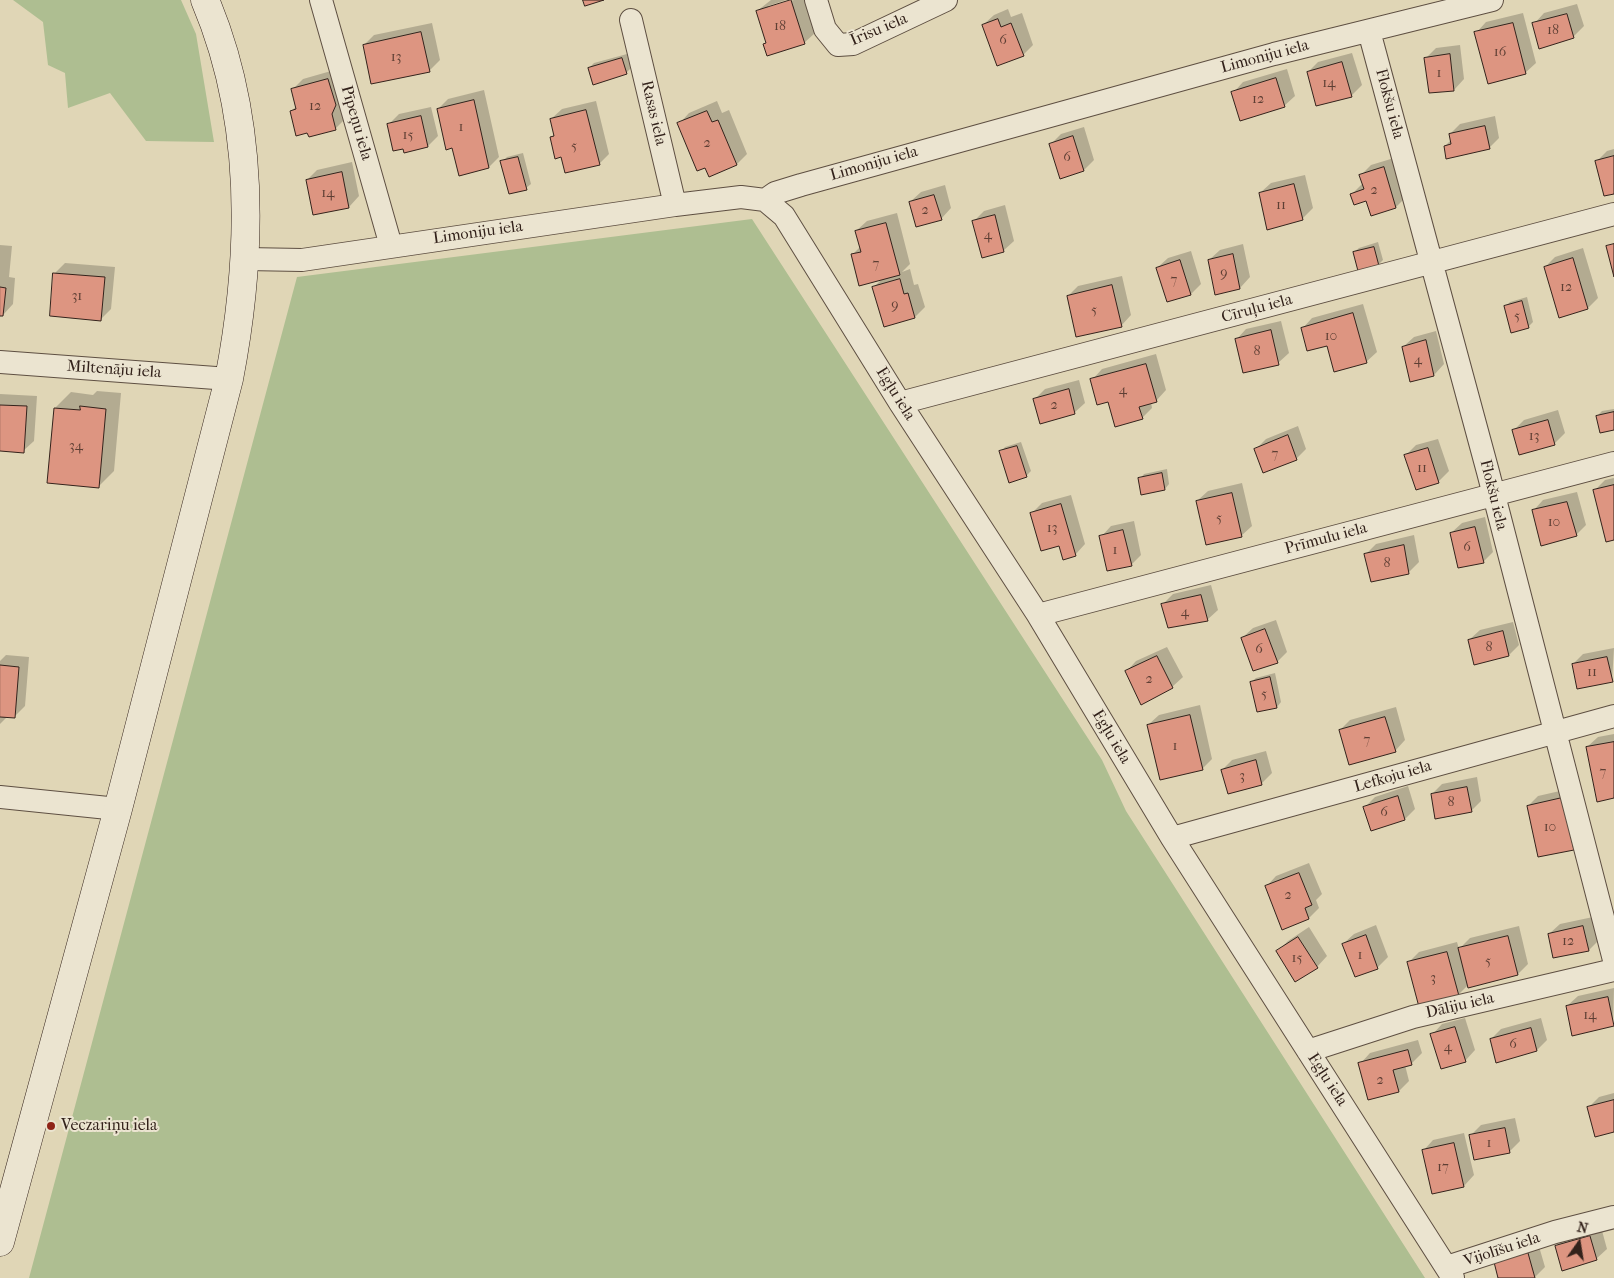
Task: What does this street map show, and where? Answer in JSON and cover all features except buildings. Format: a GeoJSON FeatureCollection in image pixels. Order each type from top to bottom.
{"type":"FeatureCollection","features":[{"type":"Feature","properties":{"kind":"main road"},"geometry":{"type":"LineString","coordinates":[[0,1242],[118,809],[229,379],[237,336],[246,260],[246,203],[239,124],[230,70],[205,0]]}},
{"type":"Feature","properties":{"kind":"street","name":"Pīpeņu iela"},"geometry":{"type":"LineString","coordinates":[[321,0],[391,246]]}},
{"type":"Feature","properties":{"kind":"street","name":"Īrisu iela"},"geometry":{"type":"LineString","coordinates":[[816,0],[825,29],[838,45],[853,44],[946,0]]}},
{"type":"Feature","properties":{"kind":"street","name":"Limoniju iela"},"geometry":{"type":"LineString","coordinates":[[246,260],[302,260],[741,197],[765,200],[775,193],[820,179],[1274,54],[1492,0]]}},
{"type":"Feature","properties":{"kind":"street","name":"Rasas iela"},"geometry":{"type":"LineString","coordinates":[[631,20],[675,206]]}},
{"type":"Feature","properties":{"kind":"street","name":"Flokšu iela"},"geometry":{"type":"LineString","coordinates":[[1369,31],[1556,731],[1614,960]]}},
{"type":"Feature","properties":{"kind":"street","name":"Egļu iela"},"geometry":{"type":"LineString","coordinates":[[765,200],[784,216],[900,403],[1038,615],[1172,838],[1450,1272]]}},
{"type":"Feature","properties":{"kind":"street","name":"Cīruļu iela"},"geometry":{"type":"LineString","coordinates":[[900,403],[1614,214]]}},
{"type":"Feature","properties":{"kind":"street","name":"Miltenāju iela"},"geometry":{"type":"LineString","coordinates":[[0,362],[229,379]]}},
{"type":"Feature","properties":{"kind":"street","name":"Prīmulu iela"},"geometry":{"type":"LineString","coordinates":[[1038,615],[1614,463]]}},
{"type":"Feature","properties":{"kind":"street","name":"Lefkoju iela"},"geometry":{"type":"LineString","coordinates":[[1172,838],[1614,716]]}},
{"type":"Feature","properties":{"kind":"street"},"geometry":{"type":"LineString","coordinates":[[0,797],[118,809]]}},
{"type":"Feature","properties":{"kind":"street","name":"Dāliju iela"},"geometry":{"type":"LineString","coordinates":[[1308,1051],[1412,1017],[1614,970]]}},
{"type":"Feature","properties":{"kind":"street","name":"Vijolīšu iela"},"geometry":{"type":"LineString","coordinates":[[1450,1272],[1555,1232],[1614,1217]]}},
{"type":"Feature","properties":{"kind":"green space"},"geometry":{"type":"Polygon","coordinates":[[[13,0],[181,0],[196,34],[214,142],[146,141],[110,93],[68,108],[65,73],[48,65],[43,22],[13,0]]]}},
{"type":"Feature","properties":{"kind":"green space"},"geometry":{"type":"Polygon","coordinates":[[[752,219],[1102,760],[1126,811],[1425,1278],[29,1278],[297,277],[752,219]]]}},
{"type":"Feature","properties":{"kind":"place","name":"Veczariņu iela"},"geometry":{"type":"Point","coordinates":[51,1126]}}]}
